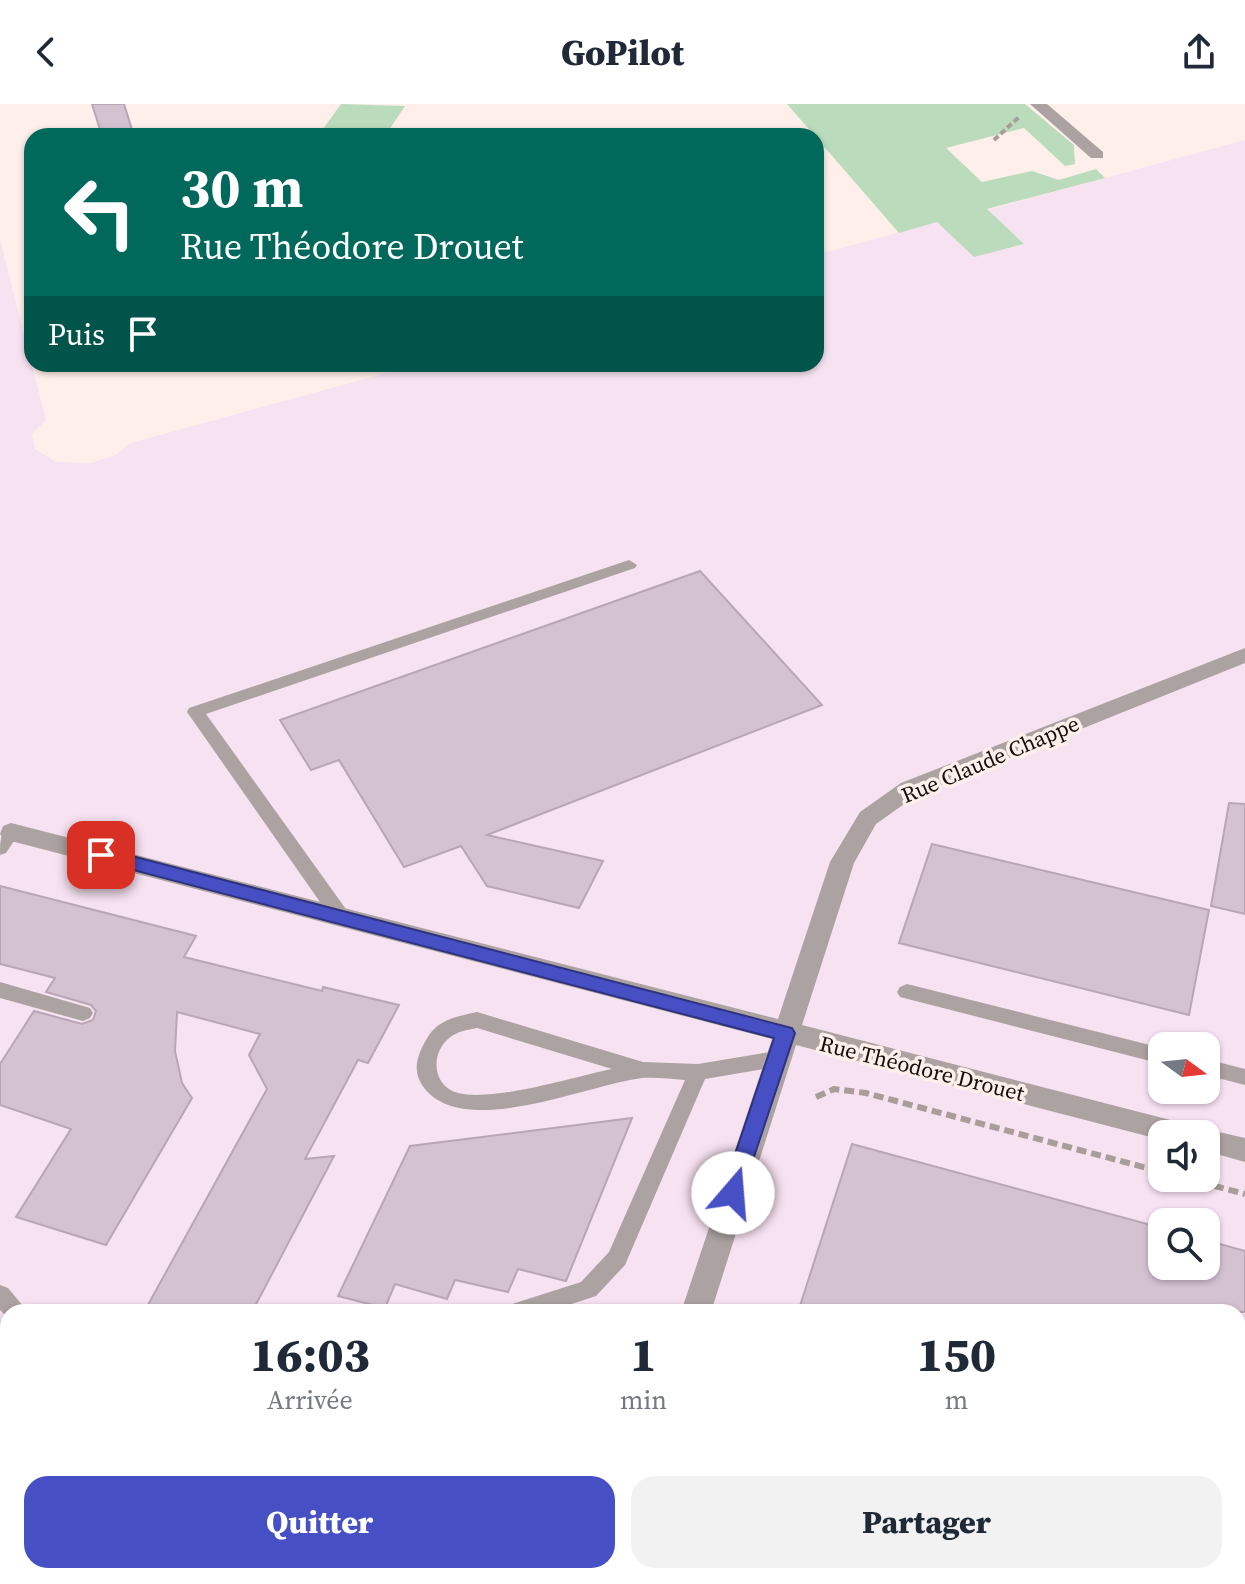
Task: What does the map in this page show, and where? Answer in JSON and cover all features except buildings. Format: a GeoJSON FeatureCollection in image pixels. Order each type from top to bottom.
{"type":"FeatureCollection","features":[{"type":"Feature","properties":{"kind":"street"},"geometry":{"type":"LineString","coordinates":[[1043,105],[1097,155]]}},
{"type":"Feature","properties":{"kind":"street","name":"Rue Claude Chappe"},"geometry":{"type":"LineString","coordinates":[[699,1304],[842,862],[868,818],[909,789],[1245,655]]}},
{"type":"Feature","properties":{"kind":"street","name":"Rue Théodore Drouet"},"geometry":{"type":"LineString","coordinates":[[6,840],[341,917],[781,1046],[1148,1127]]}},
{"type":"Feature","properties":{"kind":"street"},"geometry":{"type":"LineString","coordinates":[[1220,1144],[1245,1150]]}},
{"type":"Feature","properties":{"kind":"lane"},"geometry":{"type":"LineString","coordinates":[[341,917],[195,712],[629,565]]}},
{"type":"Feature","properties":{"kind":"lane"},"geometry":{"type":"LineString","coordinates":[[0,990],[83,1013]]}},
{"type":"Feature","properties":{"kind":"lane"},"geometry":{"type":"LineString","coordinates":[[907,992],[1148,1052]]}},
{"type":"Feature","properties":{"kind":"lane"},"geometry":{"type":"LineString","coordinates":[[643,1070],[477,1020],[456,1024],[440,1034],[427,1054],[427,1076],[439,1093],[454,1101],[485,1104],[643,1070],[698,1072],[781,1046]]}},
{"type":"Feature","properties":{"kind":"lane"},"geometry":{"type":"LineString","coordinates":[[1220,1071],[1245,1077]]}},
{"type":"Feature","properties":{"kind":"lane"},"geometry":{"type":"LineString","coordinates":[[542,1304],[588,1289],[617,1258],[698,1072]]}},
{"type":"Feature","properties":{"kind":"path"},"geometry":{"type":"LineString","coordinates":[[816,1097],[834,1089],[866,1093],[1148,1168]]}},
{"type":"Feature","properties":{"kind":"path"},"geometry":{"type":"LineString","coordinates":[[1220,1187],[1245,1194]]}},
{"type":"Feature","properties":{"kind":"shaded area"},"geometry":{"type":"Polygon","coordinates":[[[1245,140],[1245,1304],[0,1304],[0,240],[24,334],[24,372],[34,372],[46,420],[32,434],[35,449],[56,462],[91,463],[116,455],[131,443],[390,372],[824,372],[824,253],[937,222],[974,256],[1023,245],[987,210],[1245,140]]]}},
{"type":"Feature","properties":{"kind":"green space"},"geometry":{"type":"Polygon","coordinates":[[[341,104],[405,106],[390,128],[324,128],[341,104]]]}},
{"type":"Feature","properties":{"kind":"green space"},"geometry":{"type":"Polygon","coordinates":[[[787,104],[1025,104],[1074,145],[1075,164],[1065,166],[1024,128],[946,148],[982,182],[1032,171],[1059,180],[1096,169],[1105,178],[987,209],[1024,244],[974,257],[937,222],[899,233],[824,147],[824,128],[808,128],[787,104]]]}},
{"type":"Feature","properties":{"kind":"route"},"geometry":{"type":"LineString","coordinates":[[101,855],[785,1033],[733,1193]]}}]}
